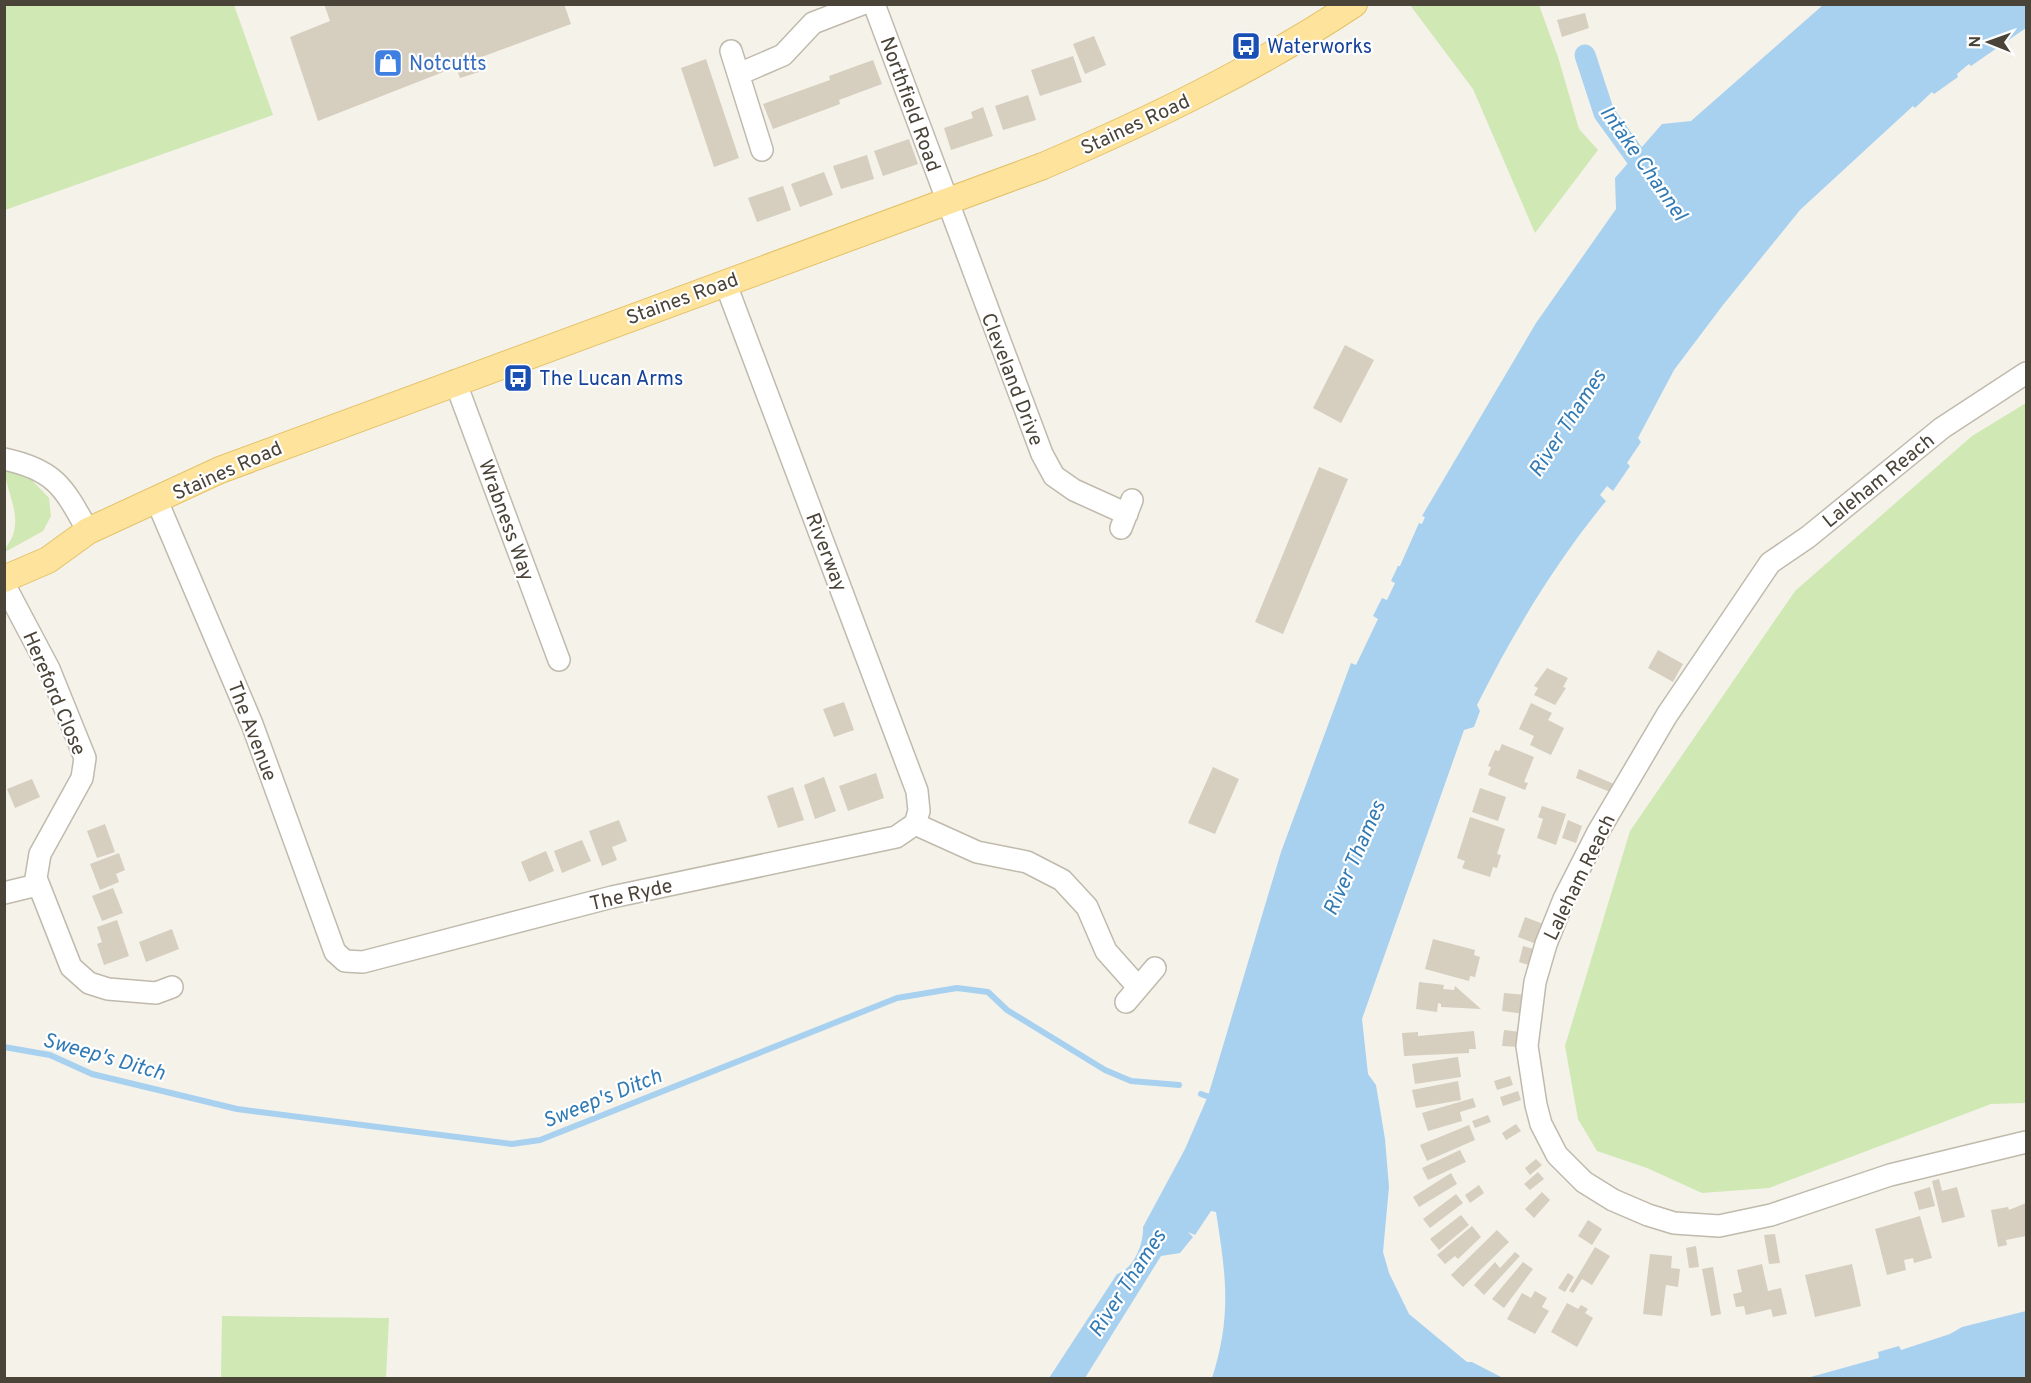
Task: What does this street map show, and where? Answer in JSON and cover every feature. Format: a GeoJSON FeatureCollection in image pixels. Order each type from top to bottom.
{"type":"FeatureCollection","features":[{"type":"Feature","properties":{"kind":"main road","name":"Staines Road"},"geometry":{"type":"LineString","coordinates":[[4,582],[48,560],[88,531],[220,470],[455,381],[947,203],[1120,133],[1240,72],[1354,4]]}},
{"type":"Feature","properties":{"kind":"street"},"geometry":{"type":"LineString","coordinates":[[739,74],[783,55],[813,23],[862,4]]}},
{"type":"Feature","properties":{"kind":"street","name":"Northfield Road"},"geometry":{"type":"LineString","coordinates":[[874,4],[947,203]]}},
{"type":"Feature","properties":{"kind":"street"},"geometry":{"type":"LineString","coordinates":[[731,51],[762,150]]}},
{"type":"Feature","properties":{"kind":"street","name":"Cleveland Drive"},"geometry":{"type":"LineString","coordinates":[[947,203],[1042,454],[1054,476],[1074,490],[1126,514]]}},
{"type":"Feature","properties":{"kind":"street","name":"Riverway"},"geometry":{"type":"LineString","coordinates":[[725,282],[917,791],[919,811],[915,824]]}},
{"type":"Feature","properties":{"kind":"street","name":"Laleham Reach"},"geometry":{"type":"LineString","coordinates":[[2026,373],[1942,428],[1808,537],[1770,563],[1667,715],[1598,832],[1564,899],[1546,944],[1535,982],[1527,1046],[1541,1124],[1557,1155],[1584,1182],[1613,1200],[1674,1223],[1719,1226],[1771,1215],[1890,1175],[2026,1142]]}},
{"type":"Feature","properties":{"kind":"street","name":"Wrabness Way"},"geometry":{"type":"LineString","coordinates":[[455,381],[559,660]]}},
{"type":"Feature","properties":{"kind":"street"},"geometry":{"type":"LineString","coordinates":[[4,459],[31,466],[49,475],[70,495],[88,531]]}},
{"type":"Feature","properties":{"kind":"street","name":"The Avenue"},"geometry":{"type":"LineString","coordinates":[[157,501],[252,724],[334,952],[345,961]]}},
{"type":"Feature","properties":{"kind":"street","name":"Hereford Close"},"geometry":{"type":"LineString","coordinates":[[4,582],[49,669],[85,758],[82,778],[40,854],[36,878],[70,967],[89,983],[125,992],[156,993],[172,987]]}},
{"type":"Feature","properties":{"kind":"street"},"geometry":{"type":"LineString","coordinates":[[915,824],[977,852],[1027,862],[1062,880],[1088,907],[1106,951],[1132,994],[1155,968]]}},
{"type":"Feature","properties":{"kind":"street","name":"The Ryde"},"geometry":{"type":"LineString","coordinates":[[345,961],[363,962],[612,897],[896,837],[915,824]]}},
{"type":"Feature","properties":{"kind":"street"},"geometry":{"type":"LineString","coordinates":[[4,893],[38,885]]}},
{"type":"Feature","properties":{"kind":"green space"},"geometry":{"type":"Polygon","coordinates":[[[4,5],[234,5],[273,115],[5,210],[4,5]]]}},
{"type":"Feature","properties":{"kind":"green space"},"geometry":{"type":"Polygon","coordinates":[[[1410,5],[1539,5],[1558,57],[1579,129],[1598,150],[1535,233],[1473,89],[1410,5]]]}},
{"type":"Feature","properties":{"kind":"green space"},"geometry":{"type":"Polygon","coordinates":[[[2026,403],[2026,1103],[1991,1104],[1769,1188],[1702,1193],[1647,1168],[1597,1151],[1578,1119],[1565,1046],[1630,831],[1795,591],[1972,436],[2026,403]]]}},
{"type":"Feature","properties":{"kind":"green space"},"geometry":{"type":"Polygon","coordinates":[[[5,469],[28,476],[49,498],[51,516],[43,531],[5,552],[13,535],[15,518],[5,469]]]}},
{"type":"Feature","properties":{"kind":"green space"},"geometry":{"type":"Polygon","coordinates":[[[222,1316],[389,1318],[386,1378],[221,1378],[222,1316]]]}},
{"type":"Feature","properties":{"kind":"water","name":"River Thames"},"geometry":{"type":"Polygon","coordinates":[[[1823,5],[2026,5],[2026,28],[1971,66],[1969,64],[1957,74],[1958,77],[1934,94],[1932,92],[1915,108],[1913,106],[1800,210],[1674,370],[1638,438],[1641,442],[1627,463],[1630,466],[1613,491],[1607,486],[1600,495],[1606,501],[1569,549],[1536,599],[1477,705],[1480,711],[1474,727],[1464,730],[1362,1019],[1368,1074],[1376,1085],[1385,1139],[1389,1187],[1383,1252],[1389,1273],[1409,1314],[1467,1362],[1472,1362],[1503,1378],[1212,1378],[1225,1315],[1225,1295],[1216,1212],[1211,1211],[1195,1235],[1188,1232],[1193,1237],[1180,1253],[1161,1256],[1085,1378],[1049,1378],[1117,1274],[1128,1267],[1137,1255],[1143,1227],[1185,1149],[1208,1096],[1281,852],[1351,663],[1356,665],[1378,619],[1373,616],[1382,598],[1387,600],[1395,583],[1391,581],[1419,523],[1422,524],[1425,517],[1422,516],[1536,323],[1616,209],[1615,178],[1662,124],[1691,121],[1823,5]]]}},
{"type":"Feature","properties":{"kind":"water"},"geometry":{"type":"Polygon","coordinates":[[[2026,1311],[2026,1378],[1807,1378],[1879,1358],[1878,1352],[1899,1346],[1901,1350],[1950,1334],[1962,1327],[2026,1311]]]}},
{"type":"Feature","properties":{"kind":"building","name":"Notcutts"},"geometry":{"type":"Polygon","coordinates":[[[324,4],[564,4],[571,24],[476,59],[479,72],[460,78],[456,67],[318,121],[290,37],[330,21],[324,4]]]}},
{"type":"Feature","properties":{"kind":"building"},"geometry":{"type":"Polygon","coordinates":[[[1585,13],[1589,28],[1562,37],[1557,20],[1585,13]]]}},
{"type":"Feature","properties":{"kind":"building"},"geometry":{"type":"Polygon","coordinates":[[[1094,36],[1106,65],[1085,74],[1073,44],[1094,36]]]}},
{"type":"Feature","properties":{"kind":"building"},"geometry":{"type":"Polygon","coordinates":[[[1073,56],[1082,82],[1040,96],[1031,70],[1073,56]]]}},
{"type":"Feature","properties":{"kind":"building"},"geometry":{"type":"Polygon","coordinates":[[[706,59],[739,158],[714,167],[681,68],[706,59]]]}},
{"type":"Feature","properties":{"kind":"building"},"geometry":{"type":"Polygon","coordinates":[[[873,60],[882,84],[839,100],[840,104],[773,129],[763,104],[830,80],[829,76],[873,60]]]}},
{"type":"Feature","properties":{"kind":"building"},"geometry":{"type":"Polygon","coordinates":[[[1028,95],[1036,120],[1003,130],[995,106],[1028,95]]]}},
{"type":"Feature","properties":{"kind":"building"},"geometry":{"type":"Polygon","coordinates":[[[983,107],[993,136],[951,150],[944,128],[973,118],[971,112],[983,107]]]}},
{"type":"Feature","properties":{"kind":"building"},"geometry":{"type":"Polygon","coordinates":[[[909,139],[918,164],[883,176],[874,151],[909,139]]]}},
{"type":"Feature","properties":{"kind":"building"},"geometry":{"type":"Polygon","coordinates":[[[867,155],[874,179],[841,189],[833,166],[867,155]]]}},
{"type":"Feature","properties":{"kind":"building"},"geometry":{"type":"Polygon","coordinates":[[[824,172],[833,195],[800,207],[791,184],[824,172]]]}},
{"type":"Feature","properties":{"kind":"building"},"geometry":{"type":"Polygon","coordinates":[[[783,186],[791,210],[757,222],[748,198],[783,186]]]}},
{"type":"Feature","properties":{"kind":"building"},"geometry":{"type":"Polygon","coordinates":[[[1345,345],[1374,360],[1341,423],[1313,408],[1345,345]]]}},
{"type":"Feature","properties":{"kind":"building"},"geometry":{"type":"Polygon","coordinates":[[[1319,467],[1348,479],[1283,634],[1255,622],[1319,467]]]}},
{"type":"Feature","properties":{"kind":"building"},"geometry":{"type":"Polygon","coordinates":[[[1658,650],[1683,664],[1673,682],[1648,668],[1658,650]]]}},
{"type":"Feature","properties":{"kind":"building"},"geometry":{"type":"Polygon","coordinates":[[[1547,668],[1568,678],[1563,687],[1566,688],[1555,705],[1534,695],[1538,688],[1534,686],[1547,668]]]}},
{"type":"Feature","properties":{"kind":"building"},"geometry":{"type":"Polygon","coordinates":[[[844,702],[854,730],[834,737],[823,709],[844,702]]]}},
{"type":"Feature","properties":{"kind":"building"},"geometry":{"type":"Polygon","coordinates":[[[1531,703],[1552,713],[1548,720],[1564,728],[1551,755],[1530,745],[1534,736],[1519,729],[1531,703]]]}},
{"type":"Feature","properties":{"kind":"building"},"geometry":{"type":"Polygon","coordinates":[[[1502,744],[1534,757],[1524,782],[1528,783],[1525,790],[1488,775],[1491,767],[1488,766],[1495,750],[1499,751],[1502,744]]]}},
{"type":"Feature","properties":{"kind":"building"},"geometry":{"type":"Polygon","coordinates":[[[1213,767],[1239,779],[1215,834],[1188,823],[1213,767]]]}},
{"type":"Feature","properties":{"kind":"building"},"geometry":{"type":"Polygon","coordinates":[[[1579,769],[1614,784],[1610,792],[1576,778],[1579,769]]]}},
{"type":"Feature","properties":{"kind":"building"},"geometry":{"type":"Polygon","coordinates":[[[876,773],[884,798],[848,811],[839,786],[876,773]]]}},
{"type":"Feature","properties":{"kind":"building"},"geometry":{"type":"Polygon","coordinates":[[[824,777],[836,811],[815,819],[804,785],[824,777]]]}},
{"type":"Feature","properties":{"kind":"building"},"geometry":{"type":"Polygon","coordinates":[[[32,779],[40,797],[15,808],[7,789],[32,779]]]}},
{"type":"Feature","properties":{"kind":"building"},"geometry":{"type":"Polygon","coordinates":[[[793,787],[804,820],[778,828],[767,796],[793,787]]]}},
{"type":"Feature","properties":{"kind":"building"},"geometry":{"type":"Polygon","coordinates":[[[1480,788],[1506,797],[1498,821],[1472,812],[1480,788]]]}},
{"type":"Feature","properties":{"kind":"building"},"geometry":{"type":"Polygon","coordinates":[[[1542,806],[1566,814],[1556,845],[1537,838],[1543,819],[1538,817],[1542,806]]]}},
{"type":"Feature","properties":{"kind":"building"},"geometry":{"type":"Polygon","coordinates":[[[1470,817],[1505,829],[1497,854],[1501,855],[1497,868],[1493,867],[1490,877],[1462,868],[1465,861],[1457,858],[1470,817]]]}},
{"type":"Feature","properties":{"kind":"building"},"geometry":{"type":"Polygon","coordinates":[[[619,820],[627,841],[612,847],[617,860],[602,866],[589,831],[619,820]]]}},
{"type":"Feature","properties":{"kind":"building"},"geometry":{"type":"Polygon","coordinates":[[[1568,820],[1582,826],[1576,843],[1562,838],[1568,820]]]}},
{"type":"Feature","properties":{"kind":"building"},"geometry":{"type":"Polygon","coordinates":[[[105,824],[115,852],[97,858],[87,831],[105,824]]]}},
{"type":"Feature","properties":{"kind":"building"},"geometry":{"type":"Polygon","coordinates":[[[582,840],[591,861],[562,873],[554,851],[582,840]]]}},
{"type":"Feature","properties":{"kind":"building"},"geometry":{"type":"Polygon","coordinates":[[[546,851],[554,871],[529,882],[521,862],[546,851]]]}},
{"type":"Feature","properties":{"kind":"building"},"geometry":{"type":"Polygon","coordinates":[[[119,853],[125,870],[116,874],[119,882],[100,890],[90,864],[119,853]]]}},
{"type":"Feature","properties":{"kind":"building"},"geometry":{"type":"Polygon","coordinates":[[[113,888],[123,913],[102,921],[92,896],[113,888]]]}},
{"type":"Feature","properties":{"kind":"building"},"geometry":{"type":"Polygon","coordinates":[[[1525,917],[1546,925],[1539,945],[1518,937],[1525,917]]]}},
{"type":"Feature","properties":{"kind":"building"},"geometry":{"type":"Polygon","coordinates":[[[117,920],[129,956],[104,965],[97,944],[102,942],[97,927],[117,920]]]}},
{"type":"Feature","properties":{"kind":"building"},"geometry":{"type":"Polygon","coordinates":[[[172,929],[179,949],[146,962],[139,942],[172,929]]]}},
{"type":"Feature","properties":{"kind":"building"},"geometry":{"type":"Polygon","coordinates":[[[1433,939],[1475,950],[1474,955],[1480,957],[1475,977],[1470,976],[1469,981],[1425,969],[1433,939]]]}},
{"type":"Feature","properties":{"kind":"building"},"geometry":{"type":"Polygon","coordinates":[[[1523,946],[1537,950],[1532,966],[1519,962],[1523,946]]]}},
{"type":"Feature","properties":{"kind":"building"},"geometry":{"type":"Polygon","coordinates":[[[1419,982],[1444,985],[1443,989],[1454,990],[1455,986],[1481,1009],[1441,1007],[1438,1003],[1437,1012],[1416,1009],[1419,982]]]}},
{"type":"Feature","properties":{"kind":"building"},"geometry":{"type":"Polygon","coordinates":[[[1504,993],[1526,995],[1524,1014],[1502,1011],[1504,993]]]}},
{"type":"Feature","properties":{"kind":"building"},"geometry":{"type":"Polygon","coordinates":[[[1504,1030],[1520,1032],[1518,1047],[1502,1046],[1504,1030]]]}},
{"type":"Feature","properties":{"kind":"building"},"geometry":{"type":"Polygon","coordinates":[[[1474,1031],[1476,1049],[1469,1049],[1469,1053],[1404,1056],[1402,1033],[1418,1032],[1418,1036],[1474,1031]]]}},
{"type":"Feature","properties":{"kind":"building"},"geometry":{"type":"Polygon","coordinates":[[[1458,1057],[1461,1077],[1415,1084],[1412,1064],[1458,1057]]]}},
{"type":"Feature","properties":{"kind":"building"},"geometry":{"type":"Polygon","coordinates":[[[1510,1076],[1513,1085],[1497,1090],[1494,1081],[1510,1076]]]}},
{"type":"Feature","properties":{"kind":"building"},"geometry":{"type":"Polygon","coordinates":[[[1458,1081],[1461,1100],[1416,1108],[1412,1090],[1458,1081]]]}},
{"type":"Feature","properties":{"kind":"building"},"geometry":{"type":"Polygon","coordinates":[[[1518,1091],[1521,1100],[1503,1106],[1500,1097],[1518,1091]]]}},
{"type":"Feature","properties":{"kind":"building"},"geometry":{"type":"Polygon","coordinates":[[[1473,1098],[1476,1107],[1460,1112],[1462,1121],[1428,1131],[1422,1113],[1473,1098]]]}},
{"type":"Feature","properties":{"kind":"building"},"geometry":{"type":"Polygon","coordinates":[[[1488,1115],[1491,1122],[1475,1128],[1472,1121],[1488,1115]]]}},
{"type":"Feature","properties":{"kind":"building"},"geometry":{"type":"Polygon","coordinates":[[[1516,1124],[1521,1131],[1506,1140],[1502,1133],[1516,1124]]]}},
{"type":"Feature","properties":{"kind":"building"},"geometry":{"type":"Polygon","coordinates":[[[1469,1125],[1475,1140],[1427,1161],[1420,1145],[1469,1125]]]}},
{"type":"Feature","properties":{"kind":"building"},"geometry":{"type":"Polygon","coordinates":[[[1460,1150],[1466,1162],[1428,1180],[1422,1168],[1460,1150]]]}},
{"type":"Feature","properties":{"kind":"building"},"geometry":{"type":"Polygon","coordinates":[[[1536,1159],[1542,1165],[1530,1175],[1525,1168],[1536,1159]]]}},
{"type":"Feature","properties":{"kind":"building"},"geometry":{"type":"Polygon","coordinates":[[[1538,1172],[1544,1179],[1530,1190],[1524,1184],[1538,1172]]]}},
{"type":"Feature","properties":{"kind":"building"},"geometry":{"type":"Polygon","coordinates":[[[1451,1173],[1457,1184],[1419,1207],[1413,1197],[1451,1173]]]}},
{"type":"Feature","properties":{"kind":"building"},"geometry":{"type":"Polygon","coordinates":[[[1939,1179],[1942,1191],[1957,1187],[1965,1217],[1942,1223],[1932,1181],[1939,1179]]]}},
{"type":"Feature","properties":{"kind":"building"},"geometry":{"type":"Polygon","coordinates":[[[1479,1185],[1484,1193],[1470,1203],[1465,1195],[1479,1185]]]}},
{"type":"Feature","properties":{"kind":"building"},"geometry":{"type":"Polygon","coordinates":[[[1930,1187],[1935,1206],[1919,1210],[1914,1192],[1930,1187]]]}},
{"type":"Feature","properties":{"kind":"building"},"geometry":{"type":"Polygon","coordinates":[[[1542,1192],[1550,1200],[1534,1218],[1525,1209],[1542,1192]]]}},
{"type":"Feature","properties":{"kind":"building"},"geometry":{"type":"Polygon","coordinates":[[[1456,1194],[1463,1203],[1430,1228],[1423,1219],[1456,1194]]]}},
{"type":"Feature","properties":{"kind":"building"},"geometry":{"type":"Polygon","coordinates":[[[2026,1203],[2026,1236],[2006,1240],[2007,1245],[1998,1247],[1991,1210],[2008,1207],[2009,1210],[2026,1203]]]}},
{"type":"Feature","properties":{"kind":"building"},"geometry":{"type":"Polygon","coordinates":[[[1461,1215],[1469,1225],[1439,1250],[1430,1239],[1461,1215]]]}},
{"type":"Feature","properties":{"kind":"building"},"geometry":{"type":"Polygon","coordinates":[[[1920,1216],[1932,1258],[1914,1263],[1913,1258],[1904,1260],[1906,1270],[1887,1275],[1875,1229],[1920,1216]]]}},
{"type":"Feature","properties":{"kind":"building"},"geometry":{"type":"Polygon","coordinates":[[[1588,1220],[1602,1229],[1592,1245],[1578,1236],[1588,1220]]]}},
{"type":"Feature","properties":{"kind":"building"},"geometry":{"type":"Polygon","coordinates":[[[1472,1226],[1481,1237],[1458,1259],[1455,1256],[1445,1264],[1437,1255],[1472,1226]]]}},
{"type":"Feature","properties":{"kind":"building"},"geometry":{"type":"Polygon","coordinates":[[[1497,1230],[1509,1242],[1463,1287],[1451,1275],[1497,1230]]]}},
{"type":"Feature","properties":{"kind":"building"},"geometry":{"type":"Polygon","coordinates":[[[1775,1234],[1780,1263],[1769,1264],[1764,1235],[1775,1234]]]}},
{"type":"Feature","properties":{"kind":"building"},"geometry":{"type":"Polygon","coordinates":[[[1696,1246],[1699,1267],[1689,1268],[1686,1248],[1696,1246]]]}},
{"type":"Feature","properties":{"kind":"building"},"geometry":{"type":"Polygon","coordinates":[[[1595,1247],[1610,1256],[1592,1285],[1582,1279],[1573,1293],[1569,1291],[1595,1247]]]}},
{"type":"Feature","properties":{"kind":"building"},"geometry":{"type":"Polygon","coordinates":[[[1515,1252],[1520,1256],[1484,1295],[1474,1285],[1495,1262],[1500,1268],[1515,1252]]]}},
{"type":"Feature","properties":{"kind":"building"},"geometry":{"type":"Polygon","coordinates":[[[1650,1254],[1672,1256],[1671,1268],[1680,1269],[1678,1287],[1666,1285],[1662,1316],[1643,1314],[1650,1254]]]}},
{"type":"Feature","properties":{"kind":"building"},"geometry":{"type":"Polygon","coordinates":[[[1523,1262],[1533,1269],[1504,1308],[1492,1299],[1523,1262]]]}},
{"type":"Feature","properties":{"kind":"building"},"geometry":{"type":"Polygon","coordinates":[[[1762,1264],[1768,1291],[1781,1288],[1787,1314],[1773,1317],[1771,1309],[1746,1315],[1744,1306],[1736,1307],[1733,1294],[1742,1292],[1737,1270],[1762,1264]]]}},
{"type":"Feature","properties":{"kind":"building"},"geometry":{"type":"Polygon","coordinates":[[[1852,1264],[1861,1306],[1815,1317],[1805,1275],[1852,1264]]]}},
{"type":"Feature","properties":{"kind":"building"},"geometry":{"type":"Polygon","coordinates":[[[1713,1267],[1721,1314],[1711,1316],[1702,1269],[1713,1267]]]}},
{"type":"Feature","properties":{"kind":"building"},"geometry":{"type":"Polygon","coordinates":[[[1568,1273],[1574,1277],[1565,1292],[1558,1288],[1568,1273]]]}},
{"type":"Feature","properties":{"kind":"building"},"geometry":{"type":"Polygon","coordinates":[[[1535,1291],[1547,1298],[1542,1307],[1549,1311],[1535,1334],[1507,1319],[1522,1293],[1531,1298],[1535,1291]]]}},
{"type":"Feature","properties":{"kind":"building"},"geometry":{"type":"Polygon","coordinates":[[[1567,1303],[1578,1309],[1581,1305],[1588,1309],[1585,1313],[1593,1318],[1577,1347],[1551,1332],[1567,1303]]]}},
{"type":"Feature","properties":{"kind":"waterway","name":"Intake Channel"},"geometry":{"type":"LineString","coordinates":[[1585,55],[1604,113],[1651,178]]}},
{"type":"Feature","properties":{"kind":"waterway","name":"Sweep's Ditch"},"geometry":{"type":"LineString","coordinates":[[4,1047],[50,1055],[92,1074],[237,1109],[512,1144],[540,1140],[897,998],[957,988],[988,992],[1007,1010],[1105,1070],[1131,1081],[1179,1085]]}},
{"type":"Feature","properties":{"kind":"waterway","name":"Sweep's Ditch"},"geometry":{"type":"LineString","coordinates":[[1201,1094],[1215,1099]]}},
{"type":"Feature","properties":{"kind":"place","name":"Waterworks"},"geometry":{"type":"Point","coordinates":[1246,46]}},
{"type":"Feature","properties":{"kind":"place","name":"Notcutts"},"geometry":{"type":"Point","coordinates":[388,63]}},
{"type":"Feature","properties":{"kind":"place","name":"The Lucan Arms"},"geometry":{"type":"Point","coordinates":[518,378]}}]}
